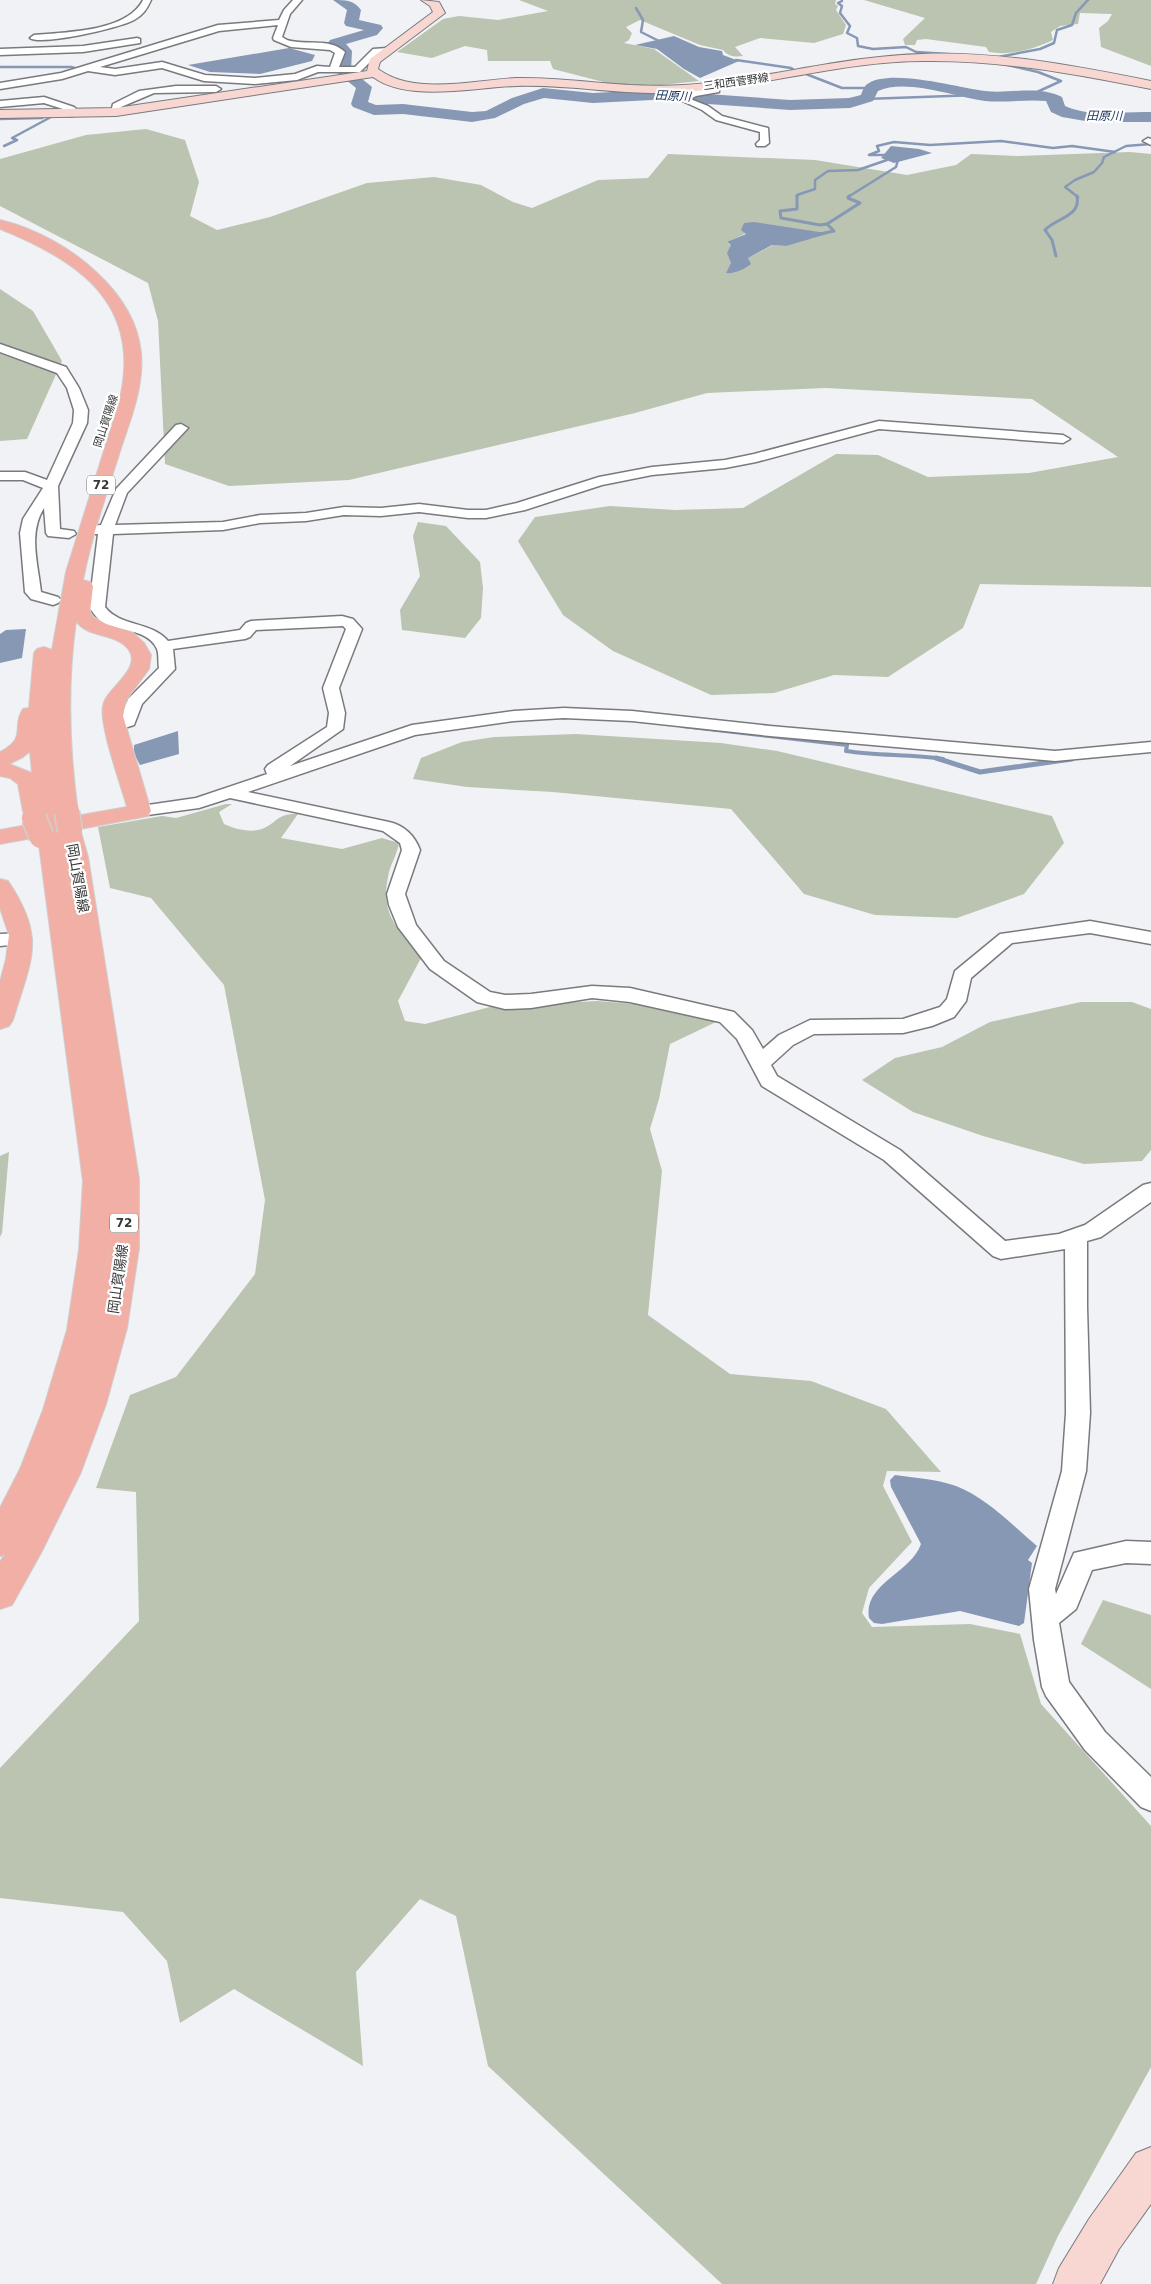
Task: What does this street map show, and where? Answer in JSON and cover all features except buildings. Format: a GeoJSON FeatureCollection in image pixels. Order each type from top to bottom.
{"type":"FeatureCollection","features":[{"type":"Feature","properties":{"kind":"main road"},"geometry":{"type":"LineString","coordinates":[[0,114],[116,112],[260,90],[339,71],[359,75],[375,72],[372,64],[439,13],[435,4],[426,0]]}},
{"type":"Feature","properties":{"kind":"main road","name":"三和西菅野線"},"geometry":{"type":"LineString","coordinates":[[375,72],[392,82],[423,87],[519,82],[637,90],[713,86],[881,60],[924,57],[1025,64],[1151,85]]}},
{"type":"Feature","properties":{"kind":"main road","name":"岡山賀陽線"},"geometry":{"type":"LineString","coordinates":[[0,224],[24,233],[58,250],[88,270],[107,290],[129,331],[133,351],[133,368],[129,395],[49,617],[42,662],[39,723],[96,1181],[94,1250],[82,1330],[59,1410],[35,1471],[0,1541]]}},
{"type":"Feature","properties":{"kind":"main road","name":"岡山賀陽線"},"geometry":{"type":"LineString","coordinates":[[0,232],[48,254],[74,272],[90,288],[108,314],[116,332],[120,358],[116,388],[80,535],[65,624],[59,691],[59,748],[51,829]]}},
{"type":"Feature","properties":{"kind":"main road","name":"岡山賀陽線"},"geometry":{"type":"LineString","coordinates":[[80,535],[87,569],[80,612],[86,621],[100,628],[123,633],[129,640]]}},
{"type":"Feature","properties":{"kind":"main road"},"geometry":{"type":"LineString","coordinates":[[59,748],[69,725],[71,657],[78,646],[102,637],[129,640],[137,646],[142,655],[141,666],[115,700],[112,716],[140,811]]}},
{"type":"Feature","properties":{"kind":"main road","name":"岡山賀陽線"},"geometry":{"type":"LineString","coordinates":[[0,760],[25,746],[30,733],[33,674],[42,662]]}},
{"type":"Feature","properties":{"kind":"main road","name":"岡山賀陽線"},"geometry":{"type":"LineString","coordinates":[[0,769],[15,771],[25,777],[51,829],[76,857],[125,1178],[124,1248],[112,1328],[90,1404],[65,1472],[30,1541],[0,1594]]}},
{"type":"Feature","properties":{"kind":"main road","name":"岡山賀陽線"},"geometry":{"type":"LineString","coordinates":[[0,837],[140,811]]}},
{"type":"Feature","properties":{"kind":"main road"},"geometry":{"type":"LineString","coordinates":[[0,886],[20,925],[11,939],[20,954],[0,1020]]}},
{"type":"Feature","properties":{"kind":"main road"},"geometry":{"type":"LineString","coordinates":[[1074,2284],[1104,2234],[1151,2168]]}},
{"type":"Feature","properties":{"kind":"street"},"geometry":{"type":"LineString","coordinates":[[27,38],[75,33],[117,24],[142,11],[147,0]]}},
{"type":"Feature","properties":{"kind":"street"},"geometry":{"type":"LineString","coordinates":[[282,48],[267,37],[275,30],[284,13],[298,0]]}},
{"type":"Feature","properties":{"kind":"street"},"geometry":{"type":"LineString","coordinates":[[0,86],[51,78],[191,36],[238,25],[279,22]]}},
{"type":"Feature","properties":{"kind":"street"},"geometry":{"type":"LineString","coordinates":[[279,22],[280,33],[277,38],[279,41],[337,49],[340,52],[339,71]]}},
{"type":"Feature","properties":{"kind":"street"},"geometry":{"type":"LineString","coordinates":[[161,35],[175,33],[191,36]]}},
{"type":"Feature","properties":{"kind":"street"},"geometry":{"type":"LineString","coordinates":[[0,52],[92,48],[144,40]]}},
{"type":"Feature","properties":{"kind":"street"},"geometry":{"type":"LineString","coordinates":[[83,69],[115,72],[162,65],[204,78],[255,81],[288,79],[317,69],[357,70],[376,51],[387,51]]}},
{"type":"Feature","properties":{"kind":"street"},"geometry":{"type":"LineString","coordinates":[[713,86],[716,90],[694,92],[684,97],[719,118],[766,130],[765,142],[761,144]]}},
{"type":"Feature","properties":{"kind":"street"},"geometry":{"type":"LineString","coordinates":[[116,112],[116,106],[132,96],[154,89],[260,90]]}},
{"type":"Feature","properties":{"kind":"street"},"geometry":{"type":"LineString","coordinates":[[0,104],[46,100],[56,102],[71,109],[70,114]]}},
{"type":"Feature","properties":{"kind":"street"},"geometry":{"type":"LineString","coordinates":[[0,348],[62,370],[73,388],[81,410],[80,424],[51,486],[30,520],[27,534],[33,592],[49,617]]}},
{"type":"Feature","properties":{"kind":"street"},"geometry":{"type":"LineString","coordinates":[[51,486],[50,498],[53,533],[80,535],[106,530],[223,526],[260,519],[306,517],[344,511],[381,512],[419,508],[468,514],[494,513],[520,507],[599,481],[652,471],[724,464],[756,458],[879,425],[1063,439]]}},
{"type":"Feature","properties":{"kind":"street"},"geometry":{"type":"LineString","coordinates":[[115,726],[128,721],[134,702],[166,668],[164,646],[144,630],[113,622],[101,616],[97,607],[106,530],[121,492],[181,428]]}},
{"type":"Feature","properties":{"kind":"street"},"geometry":{"type":"LineString","coordinates":[[0,476],[25,476],[51,486]]}},
{"type":"Feature","properties":{"kind":"street"},"geometry":{"type":"LineString","coordinates":[[164,646],[245,634],[251,626],[342,621],[348,622],[354,629],[330,688],[337,707],[338,722],[335,729],[274,769],[273,777]]}},
{"type":"Feature","properties":{"kind":"street"},"geometry":{"type":"LineString","coordinates":[[140,811],[199,803],[412,730],[504,718],[564,713],[632,716],[770,731],[1055,756],[1151,747]]}},
{"type":"Feature","properties":{"kind":"street"},"geometry":{"type":"LineString","coordinates":[[229,793],[389,827],[400,834],[408,841],[411,850],[396,894],[398,905],[408,928],[437,965],[468,988],[484,997],[505,1002],[531,1001],[602,992],[630,995],[727,1017],[745,1035],[769,1081],[892,1155],[1000,1250],[1059,1242],[1093,1230],[1151,1191]]}},
{"type":"Feature","properties":{"kind":"street"},"geometry":{"type":"LineString","coordinates":[[760,1063],[786,1040],[810,1027],[903,1026],[924,1021],[947,1012],[956,1001],[962,975],[1007,938],[1090,927],[1151,938]]}},
{"type":"Feature","properties":{"kind":"street"},"geometry":{"type":"LineString","coordinates":[[1076,1236],[1074,1307],[1078,1413],[1074,1471],[1042,1589],[1045,1618],[1056,1687],[1094,1741],[1151,1797]]}},
{"type":"Feature","properties":{"kind":"street"},"geometry":{"type":"LineString","coordinates":[[1045,1618],[1067,1600],[1083,1561],[1126,1552],[1151,1553]]}},
{"type":"Feature","properties":{"kind":"green space"},"geometry":{"type":"Polygon","coordinates":[[[519,0],[836,0],[835,4],[838,6],[836,10],[846,25],[843,34],[814,43],[760,38],[735,47],[743,56],[737,56],[730,55],[723,50],[700,45],[640,20],[626,27],[632,33],[629,40],[624,43],[654,49],[699,81],[662,85],[615,85],[553,69],[550,61],[488,61],[487,50],[465,46],[432,58],[397,52],[443,19],[459,16],[498,20],[548,11],[519,0]]]}},
{"type":"Feature","properties":{"kind":"green space"},"geometry":{"type":"Polygon","coordinates":[[[864,0],[1151,0],[1151,66],[1101,47],[1099,28],[1108,21],[1112,14],[1080,13],[1078,24],[1060,26],[1051,32],[1053,40],[1022,51],[997,53],[989,52],[986,47],[926,39],[917,40],[915,45],[905,45],[903,39],[925,18],[864,0]]]}},
{"type":"Feature","properties":{"kind":"green space"},"geometry":{"type":"Polygon","coordinates":[[[146,129],[185,140],[199,182],[190,216],[217,230],[270,217],[367,183],[434,177],[481,185],[513,202],[532,208],[598,180],[648,178],[668,154],[815,160],[907,175],[956,165],[971,154],[1018,156],[1130,152],[1151,154],[1151,587],[980,584],[963,628],[888,677],[834,675],[774,693],[711,695],[613,651],[563,615],[518,541],[535,517],[610,506],[675,510],[743,508],[836,454],[878,455],[928,477],[1029,473],[1118,457],[1032,399],[826,388],[707,393],[635,413],[349,480],[229,486],[165,464],[158,321],[148,283],[0,206],[0,159],[86,135],[146,129]],[[746,233],[727,243],[731,245],[731,263],[748,258],[773,245],[786,246],[801,240],[814,238],[746,233]]]}},
{"type":"Feature","properties":{"kind":"green space"},"geometry":{"type":"Polygon","coordinates":[[[0,289],[33,311],[62,361],[27,439],[0,441],[0,289]]]}},
{"type":"Feature","properties":{"kind":"green space"},"geometry":{"type":"Polygon","coordinates":[[[418,522],[446,526],[480,562],[483,588],[481,618],[465,638],[402,630],[400,610],[420,576],[413,536],[418,522]]]}},
{"type":"Feature","properties":{"kind":"green space"},"geometry":{"type":"Polygon","coordinates":[[[576,734],[721,743],[777,751],[1052,816],[1064,843],[1024,894],[957,918],[875,915],[804,894],[731,809],[553,792],[467,787],[413,779],[421,758],[462,742],[494,737],[576,734]]]}},
{"type":"Feature","properties":{"kind":"green space"},"geometry":{"type":"Polygon","coordinates":[[[232,804],[219,812],[224,824],[238,829],[262,829],[282,816],[298,814],[281,838],[342,849],[382,838],[399,843],[389,872],[386,899],[388,910],[398,929],[421,958],[398,1001],[405,1021],[425,1024],[490,1007],[597,1001],[635,1004],[716,1022],[670,1044],[659,1099],[650,1129],[662,1171],[648,1315],[730,1374],[811,1381],[886,1409],[941,1472],[887,1471],[883,1486],[912,1542],[869,1588],[862,1613],[872,1627],[970,1624],[1020,1634],[1041,1704],[1151,1826],[1151,2067],[1058,2236],[1036,2284],[722,2284],[488,2066],[456,1916],[420,1899],[356,1972],[363,2066],[234,1989],[180,2023],[167,1961],[123,1912],[0,1898],[0,1768],[139,1621],[136,1492],[96,1488],[130,1395],[176,1377],[255,1274],[265,1200],[224,985],[151,898],[110,888],[98,827],[162,816],[176,818],[232,804]]]}},
{"type":"Feature","properties":{"kind":"green space"},"geometry":{"type":"Polygon","coordinates":[[[1081,1002],[1132,1002],[1151,1009],[1151,1150],[1142,1161],[1084,1164],[983,1136],[913,1112],[862,1080],[895,1058],[942,1047],[990,1022],[1081,1002]]]}},
{"type":"Feature","properties":{"kind":"green space"},"geometry":{"type":"Polygon","coordinates":[[[9,1152],[2,1233],[0,1237],[0,1156],[9,1152]]]}},
{"type":"Feature","properties":{"kind":"green space"},"geometry":{"type":"Polygon","coordinates":[[[1103,1600],[1151,1615],[1151,1689],[1081,1644],[1103,1600]]]}},
{"type":"Feature","properties":{"kind":"water"},"geometry":{"type":"Polygon","coordinates":[[[674,36],[699,47],[722,51],[723,55],[739,61],[700,78],[657,49],[635,45],[674,36]]]}},
{"type":"Feature","properties":{"kind":"water"},"geometry":{"type":"Polygon","coordinates":[[[289,48],[315,55],[312,61],[260,74],[210,72],[188,65],[289,48]]]}},
{"type":"Feature","properties":{"kind":"water"},"geometry":{"type":"Polygon","coordinates":[[[891,146],[919,149],[932,153],[894,163],[881,158],[891,146]]]}},
{"type":"Feature","properties":{"kind":"water"},"geometry":{"type":"Polygon","coordinates":[[[754,222],[827,234],[786,246],[772,245],[748,258],[751,264],[746,268],[726,273],[731,263],[727,253],[731,245],[727,242],[746,234],[741,230],[744,223],[754,222]]]}},
{"type":"Feature","properties":{"kind":"water"},"geometry":{"type":"Polygon","coordinates":[[[26,629],[22,658],[0,663],[0,634],[6,630],[26,629]]]}},
{"type":"Feature","properties":{"kind":"water"},"geometry":{"type":"Polygon","coordinates":[[[178,731],[179,754],[140,765],[134,754],[134,745],[178,731]]]}},
{"type":"Feature","properties":{"kind":"water"},"geometry":{"type":"Polygon","coordinates":[[[895,1475],[941,1482],[967,1491],[999,1513],[1037,1546],[1028,1560],[1032,1563],[1024,1623],[1019,1626],[960,1611],[882,1624],[874,1623],[869,1618],[869,1606],[873,1596],[880,1587],[908,1563],[916,1554],[921,1544],[891,1487],[890,1480],[895,1475]]]}},
{"type":"Feature","properties":{"kind":"waterway","name":"田原川"},"geometry":{"type":"LineString","coordinates":[[340,0],[351,5],[354,10],[351,23],[376,28],[372,32],[335,43],[345,51],[343,71],[364,87],[359,104],[374,110],[403,109],[472,117],[489,115],[507,108],[518,101],[543,93],[593,98],[652,95],[790,105],[850,103],[867,98],[872,88],[881,84],[909,83],[985,96],[1050,97],[1056,100],[1057,109],[1068,114],[1091,118],[1151,117]]}},
{"type":"Feature","properties":{"kind":"waterway"},"geometry":{"type":"LineString","coordinates":[[993,58],[1040,49],[1054,43],[1057,30],[1072,25],[1076,13],[1088,0]]}},
{"type":"Feature","properties":{"kind":"waterway"},"geometry":{"type":"LineString","coordinates":[[842,1],[838,3],[842,6],[840,13],[850,26],[847,33],[857,38],[858,46],[873,49],[906,47],[916,52],[964,55]]}},
{"type":"Feature","properties":{"kind":"waterway"},"geometry":{"type":"LineString","coordinates":[[636,8],[643,20],[641,32],[661,42]]}},
{"type":"Feature","properties":{"kind":"waterway"},"geometry":{"type":"LineString","coordinates":[[736,60],[791,68],[793,69],[791,71]]}},
{"type":"Feature","properties":{"kind":"waterway"},"geometry":{"type":"LineString","coordinates":[[999,63],[1038,72],[1061,81],[1037,92],[1040,96]]}},
{"type":"Feature","properties":{"kind":"waterway"},"geometry":{"type":"LineString","coordinates":[[0,67],[71,67],[82,70]]}},
{"type":"Feature","properties":{"kind":"waterway"},"geometry":{"type":"LineString","coordinates":[[806,74],[842,88],[872,88]]}},
{"type":"Feature","properties":{"kind":"waterway"},"geometry":{"type":"LineString","coordinates":[[865,99],[978,95]]}},
{"type":"Feature","properties":{"kind":"waterway"},"geometry":{"type":"LineString","coordinates":[[0,119],[42,118],[46,115],[51,117],[12,138],[17,140],[4,146]]}},
{"type":"Feature","properties":{"kind":"waterway"},"geometry":{"type":"LineString","coordinates":[[887,155],[869,155],[879,151],[877,146],[894,142],[930,145],[1001,141],[1053,148],[1072,146],[1114,152]]}},
{"type":"Feature","properties":{"kind":"waterway"},"geometry":{"type":"LineString","coordinates":[[1114,152],[1126,146],[1151,144]]}},
{"type":"Feature","properties":{"kind":"waterway"},"geometry":{"type":"LineString","coordinates":[[1077,196],[1065,187],[1075,180],[1094,172],[1102,163],[1104,157],[1114,152]]}},
{"type":"Feature","properties":{"kind":"waterway"},"geometry":{"type":"LineString","coordinates":[[827,224],[820,225],[781,218],[780,211],[797,209],[797,195],[815,189],[815,180],[828,171],[858,170],[887,160]]}},
{"type":"Feature","properties":{"kind":"waterway"},"geometry":{"type":"LineString","coordinates":[[849,197],[896,167],[898,160]]}},
{"type":"Feature","properties":{"kind":"waterway"},"geometry":{"type":"LineString","coordinates":[[1056,256],[1052,240],[1045,230],[1072,213],[1077,203],[1077,196]]}},
{"type":"Feature","properties":{"kind":"waterway"},"geometry":{"type":"LineString","coordinates":[[827,224],[860,203],[848,198],[849,197]]}},
{"type":"Feature","properties":{"kind":"waterway"},"geometry":{"type":"LineString","coordinates":[[820,234],[834,231],[827,224]]}},
{"type":"Feature","properties":{"kind":"waterway"},"geometry":{"type":"LineString","coordinates":[[682,726],[847,745],[846,751],[858,753],[937,758]]}},
{"type":"Feature","properties":{"kind":"waterway"},"geometry":{"type":"LineString","coordinates":[[937,758],[943,759]]}},
{"type":"Feature","properties":{"kind":"waterway"},"geometry":{"type":"LineString","coordinates":[[937,758],[980,772],[1072,759]]}}]}
